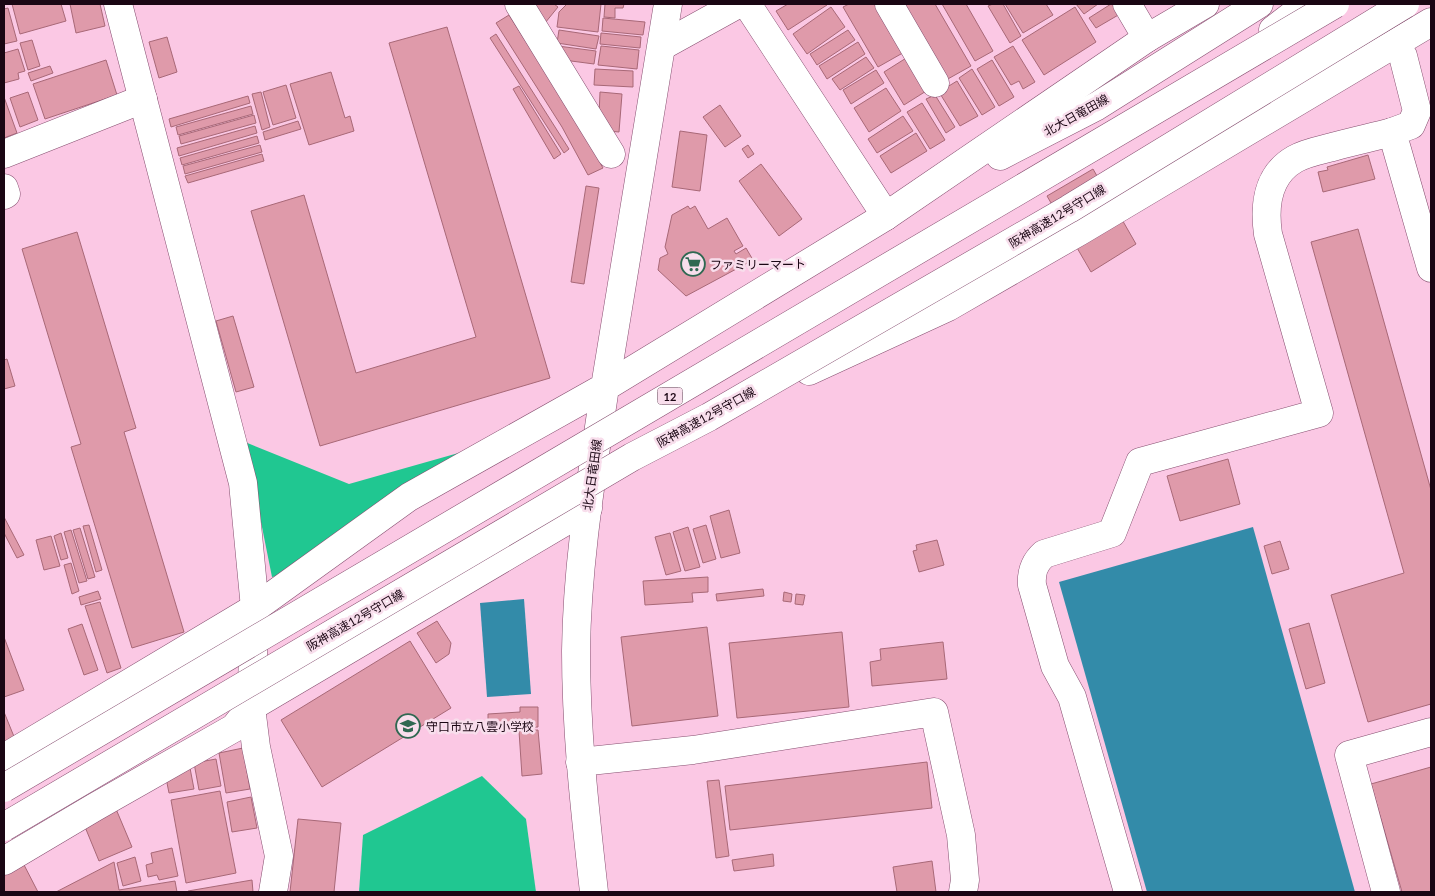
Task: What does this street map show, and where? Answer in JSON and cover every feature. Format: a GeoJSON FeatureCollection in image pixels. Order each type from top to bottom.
{"type":"FeatureCollection","features":[{"type":"Feature","properties":{"kind":"main road"},"geometry":{"type":"LineString","coordinates":[[118,4],[243,483],[255,608],[251,707],[256,747],[279,856],[273,892]]}},
{"type":"Feature","properties":{"kind":"main road"},"geometry":{"type":"LineString","coordinates":[[519,4],[611,154]]}},
{"type":"Feature","properties":{"kind":"main road"},"geometry":{"type":"LineString","coordinates":[[4,758],[255,608],[409,497],[605,387],[668,4]]}},
{"type":"Feature","properties":{"kind":"main road"},"geometry":{"type":"LineString","coordinates":[[662,46],[738,4]]}},
{"type":"Feature","properties":{"kind":"main road"},"geometry":{"type":"LineString","coordinates":[[747,4],[886,216]]}},
{"type":"Feature","properties":{"kind":"main road"},"geometry":{"type":"LineString","coordinates":[[889,4],[935,84]]}},
{"type":"Feature","properties":{"kind":"main road"},"geometry":{"type":"LineString","coordinates":[[1127,4],[1147,38]]}},
{"type":"Feature","properties":{"kind":"main road","name":"北大日竜田線"},"geometry":{"type":"LineString","coordinates":[[594,892],[580,762],[576,651],[581,563],[605,387],[886,216],[1147,38],[1205,4]]}},
{"type":"Feature","properties":{"kind":"main road","name":"北大日竜田線"},"geometry":{"type":"LineString","coordinates":[[886,216],[1097,106],[1259,4]]}},
{"type":"Feature","properties":{"kind":"main road"},"geometry":{"type":"LineString","coordinates":[[1217,73],[1307,4]]}},
{"type":"Feature","properties":{"kind":"main road","name":"12"},"geometry":{"type":"LineString","coordinates":[[4,788],[1335,4]]}},
{"type":"Feature","properties":{"kind":"main road","name":"阪神高速12号守口線"},"geometry":{"type":"LineString","coordinates":[[4,827],[632,457],[709,417],[1069,209],[1406,4]]}},
{"type":"Feature","properties":{"kind":"main road"},"geometry":{"type":"LineString","coordinates":[[709,417],[948,307],[1080,231],[1431,22]]}},
{"type":"Feature","properties":{"kind":"main road"},"geometry":{"type":"LineString","coordinates":[[1128,892],[1072,697],[1055,666],[1032,585],[1031,573],[1038,560],[1044,554],[1112,533],[1140,462],[1319,413],[1268,234],[1266,216],[1268,193],[1281,171],[1294,159],[1411,125],[1417,111],[1403,56]]}},
{"type":"Feature","properties":{"kind":"main road"},"geometry":{"type":"LineString","coordinates":[[4,154],[143,99]]}},
{"type":"Feature","properties":{"kind":"main road"},"geometry":{"type":"LineString","coordinates":[[1392,132],[1430,256]]}},
{"type":"Feature","properties":{"kind":"main road"},"geometry":{"type":"LineString","coordinates":[[4,188],[6,194],[4,195]]}},
{"type":"Feature","properties":{"kind":"main road"},"geometry":{"type":"LineString","coordinates":[[4,861],[234,728],[251,707],[588,508]]}},
{"type":"Feature","properties":{"kind":"main road"},"geometry":{"type":"LineString","coordinates":[[580,762],[693,750],[934,712],[961,835],[965,880],[963,892]]}},
{"type":"Feature","properties":{"kind":"main road"},"geometry":{"type":"LineString","coordinates":[[1386,892],[1349,755],[1431,732]]}},
{"type":"Feature","properties":{"kind":"green space"},"geometry":{"type":"Polygon","coordinates":[[[245,442],[349,484],[469,450],[288,574],[272,577],[245,442]]]}},
{"type":"Feature","properties":{"kind":"green space"},"geometry":{"type":"Polygon","coordinates":[[[482,776],[526,819],[536,892],[359,892],[363,835],[482,776]]]}},
{"type":"Feature","properties":{"kind":"water"},"geometry":{"type":"Polygon","coordinates":[[[1253,527],[1355,892],[1147,892],[1059,582],[1253,527]]]}},
{"type":"Feature","properties":{"kind":"water"},"geometry":{"type":"Polygon","coordinates":[[[524,599],[531,694],[487,697],[480,603],[524,599]]]}},
{"type":"Feature","properties":{"kind":"building"},"geometry":{"type":"Polygon","coordinates":[[[12,4],[61,4],[66,21],[20,34],[12,4]]]}},
{"type":"Feature","properties":{"kind":"building"},"geometry":{"type":"Polygon","coordinates":[[[70,4],[100,4],[105,26],[76,33],[70,4]]]}},
{"type":"Feature","properties":{"kind":"building"},"geometry":{"type":"Polygon","coordinates":[[[526,4],[554,4],[558,7],[545,23],[526,4]]]}},
{"type":"Feature","properties":{"kind":"building"},"geometry":{"type":"Polygon","coordinates":[[[567,4],[601,4],[598,32],[557,27],[559,12],[567,4]]]}},
{"type":"Feature","properties":{"kind":"building"},"geometry":{"type":"Polygon","coordinates":[[[605,4],[624,4],[623,8],[615,8],[615,18],[604,17],[605,4]]]}},
{"type":"Feature","properties":{"kind":"building"},"geometry":{"type":"Polygon","coordinates":[[[788,4],[827,5],[788,30],[776,11],[788,4]]]}},
{"type":"Feature","properties":{"kind":"building"},"geometry":{"type":"Polygon","coordinates":[[[849,4],[881,4],[908,50],[878,67],[843,7],[849,4]]]}},
{"type":"Feature","properties":{"kind":"building"},"geometry":{"type":"Polygon","coordinates":[[[902,4],[935,4],[971,66],[946,80],[902,4]]]}},
{"type":"Feature","properties":{"kind":"building"},"geometry":{"type":"Polygon","coordinates":[[[942,4],[966,4],[993,51],[975,61],[942,4]]]}},
{"type":"Feature","properties":{"kind":"building"},"geometry":{"type":"Polygon","coordinates":[[[1003,4],[1021,36],[1010,43],[988,6],[1003,4]]]}},
{"type":"Feature","properties":{"kind":"building"},"geometry":{"type":"Polygon","coordinates":[[[1005,4],[1046,4],[1053,15],[1023,33],[1005,4]]]}},
{"type":"Feature","properties":{"kind":"building"},"geometry":{"type":"Polygon","coordinates":[[[1076,4],[1098,4],[1084,14],[1076,4]]]}},
{"type":"Feature","properties":{"kind":"building"},"geometry":{"type":"Polygon","coordinates":[[[1114,4],[1120,14],[1096,28],[1089,18],[1114,4]]]}},
{"type":"Feature","properties":{"kind":"building"},"geometry":{"type":"Polygon","coordinates":[[[831,7],[845,27],[807,54],[793,34],[831,7]]]}},
{"type":"Feature","properties":{"kind":"building"},"geometry":{"type":"Polygon","coordinates":[[[1075,7],[1096,42],[1044,75],[1022,40],[1075,7]]]}},
{"type":"Feature","properties":{"kind":"building"},"geometry":{"type":"Polygon","coordinates":[[[8,8],[17,41],[4,44],[4,9],[8,8]]]}},
{"type":"Feature","properties":{"kind":"building"},"geometry":{"type":"Polygon","coordinates":[[[509,15],[576,120],[603,168],[588,175],[562,127],[496,23],[509,15]]]}},
{"type":"Feature","properties":{"kind":"building"},"geometry":{"type":"Polygon","coordinates":[[[603,18],[645,22],[643,35],[602,31],[603,18]]]}},
{"type":"Feature","properties":{"kind":"building"},"geometry":{"type":"Polygon","coordinates":[[[447,27],[550,378],[320,446],[251,211],[304,195],[356,373],[476,337],[389,43],[447,27]]]}},
{"type":"Feature","properties":{"kind":"building"},"geometry":{"type":"Polygon","coordinates":[[[559,30],[599,36],[596,49],[557,43],[559,30]]]}},
{"type":"Feature","properties":{"kind":"building"},"geometry":{"type":"Polygon","coordinates":[[[848,30],[855,40],[817,65],[810,54],[848,30]]]}},
{"type":"Feature","properties":{"kind":"building"},"geometry":{"type":"Polygon","coordinates":[[[601,33],[641,37],[640,48],[600,44],[601,33]]]}},
{"type":"Feature","properties":{"kind":"building"},"geometry":{"type":"Polygon","coordinates":[[[496,34],[569,149],[564,153],[490,38],[496,34]]]}},
{"type":"Feature","properties":{"kind":"building"},"geometry":{"type":"Polygon","coordinates":[[[167,37],[177,72],[159,78],[149,42],[167,37]]]}},
{"type":"Feature","properties":{"kind":"building"},"geometry":{"type":"Polygon","coordinates":[[[32,40],[40,66],[28,70],[20,43],[32,40]]]}},
{"type":"Feature","properties":{"kind":"building"},"geometry":{"type":"Polygon","coordinates":[[[858,42],[865,54],[827,79],[819,66],[858,42]]]}},
{"type":"Feature","properties":{"kind":"building"},"geometry":{"type":"Polygon","coordinates":[[[558,46],[596,51],[594,64],[556,59],[558,46]]]}},
{"type":"Feature","properties":{"kind":"building"},"geometry":{"type":"Polygon","coordinates":[[[601,46],[639,50],[637,69],[598,65],[601,46]]]}},
{"type":"Feature","properties":{"kind":"building"},"geometry":{"type":"Polygon","coordinates":[[[1013,46],[1035,82],[1023,89],[1019,81],[1011,85],[994,57],[1013,46]]]}},
{"type":"Feature","properties":{"kind":"building"},"geometry":{"type":"Polygon","coordinates":[[[18,49],[25,71],[18,73],[19,79],[4,83],[4,53],[18,49]]]}},
{"type":"Feature","properties":{"kind":"building"},"geometry":{"type":"Polygon","coordinates":[[[911,55],[931,88],[904,105],[884,72],[911,55]]]}},
{"type":"Feature","properties":{"kind":"building"},"geometry":{"type":"Polygon","coordinates":[[[866,57],[874,68],[840,90],[832,79],[866,57]]]}},
{"type":"Feature","properties":{"kind":"building"},"geometry":{"type":"Polygon","coordinates":[[[106,60],[117,95],[45,119],[33,84],[106,60]]]}},
{"type":"Feature","properties":{"kind":"building"},"geometry":{"type":"Polygon","coordinates":[[[992,60],[1014,97],[999,106],[977,69],[992,60]]]}},
{"type":"Feature","properties":{"kind":"building"},"geometry":{"type":"Polygon","coordinates":[[[50,66],[53,73],[31,81],[28,73],[50,66]]]}},
{"type":"Feature","properties":{"kind":"building"},"geometry":{"type":"Polygon","coordinates":[[[595,69],[633,71],[633,87],[594,85],[595,69]]]}},
{"type":"Feature","properties":{"kind":"building"},"geometry":{"type":"Polygon","coordinates":[[[972,69],[995,107],[982,115],[959,78],[972,69]]]}},
{"type":"Feature","properties":{"kind":"building"},"geometry":{"type":"Polygon","coordinates":[[[876,70],[884,83],[851,104],[843,90],[876,70]]]}},
{"type":"Feature","properties":{"kind":"building"},"geometry":{"type":"Polygon","coordinates":[[[331,72],[345,118],[350,116],[354,131],[309,145],[290,84],[331,72]]]}},
{"type":"Feature","properties":{"kind":"building"},"geometry":{"type":"Polygon","coordinates":[[[957,81],[978,116],[960,126],[939,92],[957,81]]]}},
{"type":"Feature","properties":{"kind":"building"},"geometry":{"type":"Polygon","coordinates":[[[286,85],[296,118],[273,125],[263,92],[286,85]]]}},
{"type":"Feature","properties":{"kind":"building"},"geometry":{"type":"Polygon","coordinates":[[[519,86],[561,154],[554,159],[513,89],[519,86]]]}},
{"type":"Feature","properties":{"kind":"building"},"geometry":{"type":"Polygon","coordinates":[[[886,88],[901,111],[869,132],[854,108],[886,88]]]}},
{"type":"Feature","properties":{"kind":"building"},"geometry":{"type":"Polygon","coordinates":[[[28,92],[38,120],[20,127],[10,98],[28,92]]]}},
{"type":"Feature","properties":{"kind":"building"},"geometry":{"type":"Polygon","coordinates":[[[261,92],[270,127],[262,130],[252,94],[261,92]]]}},
{"type":"Feature","properties":{"kind":"building"},"geometry":{"type":"Polygon","coordinates":[[[600,92],[622,94],[619,132],[608,131],[599,116],[600,92]]]}},
{"type":"Feature","properties":{"kind":"building"},"geometry":{"type":"Polygon","coordinates":[[[935,95],[955,127],[946,133],[926,99],[935,95]]]}},
{"type":"Feature","properties":{"kind":"building"},"geometry":{"type":"Polygon","coordinates":[[[248,96],[250,103],[171,127],[169,119],[248,96]]]}},
{"type":"Feature","properties":{"kind":"building"},"geometry":{"type":"Polygon","coordinates":[[[4,97],[17,133],[4,138],[4,97]]]}},
{"type":"Feature","properties":{"kind":"building"},"geometry":{"type":"Polygon","coordinates":[[[922,103],[945,140],[930,149],[907,112],[922,103]]]}},
{"type":"Feature","properties":{"kind":"building"},"geometry":{"type":"Polygon","coordinates":[[[720,105],[741,136],[725,147],[703,117],[720,105]]]}},
{"type":"Feature","properties":{"kind":"building"},"geometry":{"type":"Polygon","coordinates":[[[251,106],[253,114],[178,135],[176,127],[251,106]]]}},
{"type":"Feature","properties":{"kind":"building"},"geometry":{"type":"Polygon","coordinates":[[[254,115],[256,123],[181,144],[179,136],[254,115]]]}},
{"type":"Feature","properties":{"kind":"building"},"geometry":{"type":"Polygon","coordinates":[[[903,116],[913,131],[877,153],[868,139],[903,116]]]}},
{"type":"Feature","properties":{"kind":"building"},"geometry":{"type":"Polygon","coordinates":[[[298,121],[301,129],[265,140],[263,132],[298,121]]]}},
{"type":"Feature","properties":{"kind":"building"},"geometry":{"type":"Polygon","coordinates":[[[255,126],[257,133],[179,156],[177,148],[255,126]]]}},
{"type":"Feature","properties":{"kind":"building"},"geometry":{"type":"Polygon","coordinates":[[[680,131],[707,135],[700,191],[672,187],[680,131]]]}},
{"type":"Feature","properties":{"kind":"building"},"geometry":{"type":"Polygon","coordinates":[[[916,133],[927,151],[891,173],[880,156],[916,133]]]}},
{"type":"Feature","properties":{"kind":"building"},"geometry":{"type":"Polygon","coordinates":[[[257,136],[259,143],[182,165],[180,158],[257,136]]]}},
{"type":"Feature","properties":{"kind":"building"},"geometry":{"type":"Polygon","coordinates":[[[260,145],[262,152],[185,174],[183,166],[260,145]]]}},
{"type":"Feature","properties":{"kind":"building"},"geometry":{"type":"Polygon","coordinates":[[[748,145],[754,154],[748,158],[742,149],[748,145]]]}},
{"type":"Feature","properties":{"kind":"building"},"geometry":{"type":"Polygon","coordinates":[[[262,154],[264,161],[188,183],[185,176],[262,154]]]}},
{"type":"Feature","properties":{"kind":"building"},"geometry":{"type":"Polygon","coordinates":[[[1368,155],[1375,179],[1323,192],[1318,172],[1328,170],[1327,167],[1368,155]]]}},
{"type":"Feature","properties":{"kind":"building"},"geometry":{"type":"Polygon","coordinates":[[[761,164],[802,219],[779,236],[739,181],[761,164]]]}},
{"type":"Feature","properties":{"kind":"building"},"geometry":{"type":"Polygon","coordinates":[[[1093,169],[1136,244],[1091,272],[1047,196],[1093,169]]]}},
{"type":"Feature","properties":{"kind":"building"},"geometry":{"type":"Polygon","coordinates":[[[586,186],[599,188],[584,284],[571,282],[586,186]]]}},
{"type":"Feature","properties":{"kind":"building"},"geometry":{"type":"Polygon","coordinates":[[[688,206],[690,209],[695,206],[708,229],[727,218],[743,246],[734,251],[736,254],[746,248],[753,260],[686,296],[658,270],[660,258],[668,254],[665,247],[672,215],[688,206]]]}},
{"type":"Feature","properties":{"kind":"building"},"geometry":{"type":"Polygon","coordinates":[[[1358,229],[1431,490],[1431,704],[1368,722],[1331,595],[1404,573],[1311,242],[1358,229]]]}},
{"type":"Feature","properties":{"kind":"building"},"geometry":{"type":"Polygon","coordinates":[[[77,232],[136,428],[124,432],[184,632],[132,648],[71,447],[81,444],[22,249],[77,232]]]}},
{"type":"Feature","properties":{"kind":"building"},"geometry":{"type":"Polygon","coordinates":[[[233,316],[254,387],[236,392],[216,321],[233,316]]]}},
{"type":"Feature","properties":{"kind":"building"},"geometry":{"type":"Polygon","coordinates":[[[7,359],[15,386],[4,389],[4,360],[7,359]]]}},
{"type":"Feature","properties":{"kind":"building"},"geometry":{"type":"Polygon","coordinates":[[[1228,459],[1240,504],[1180,521],[1167,476],[1228,459]]]}},
{"type":"Feature","properties":{"kind":"building"},"geometry":{"type":"Polygon","coordinates":[[[729,510],[740,553],[721,558],[710,516],[729,510]]]}},
{"type":"Feature","properties":{"kind":"building"},"geometry":{"type":"Polygon","coordinates":[[[4,517],[24,555],[17,558],[4,533],[4,517]]]}},
{"type":"Feature","properties":{"kind":"building"},"geometry":{"type":"Polygon","coordinates":[[[89,525],[102,570],[96,572],[83,526],[89,525]]]}},
{"type":"Feature","properties":{"kind":"building"},"geometry":{"type":"Polygon","coordinates":[[[706,525],[716,559],[703,563],[693,529],[706,525]]]}},
{"type":"Feature","properties":{"kind":"building"},"geometry":{"type":"Polygon","coordinates":[[[688,527],[700,567],[685,571],[673,532],[688,527]]]}},
{"type":"Feature","properties":{"kind":"building"},"geometry":{"type":"Polygon","coordinates":[[[80,528],[95,577],[88,579],[73,530],[80,528]]]}},
{"type":"Feature","properties":{"kind":"building"},"geometry":{"type":"Polygon","coordinates":[[[71,530],[87,581],[79,583],[64,532],[71,530]]]}},
{"type":"Feature","properties":{"kind":"building"},"geometry":{"type":"Polygon","coordinates":[[[61,533],[68,558],[61,560],[54,536],[61,533]]]}},
{"type":"Feature","properties":{"kind":"building"},"geometry":{"type":"Polygon","coordinates":[[[670,533],[681,571],[666,575],[655,537],[670,533]]]}},
{"type":"Feature","properties":{"kind":"building"},"geometry":{"type":"Polygon","coordinates":[[[51,536],[60,566],[44,570],[36,540],[51,536]]]}},
{"type":"Feature","properties":{"kind":"building"},"geometry":{"type":"Polygon","coordinates":[[[937,540],[944,565],[919,572],[913,551],[917,550],[916,545],[937,540]]]}},
{"type":"Feature","properties":{"kind":"building"},"geometry":{"type":"Polygon","coordinates":[[[1280,541],[1289,569],[1272,574],[1264,546],[1280,541]]]}},
{"type":"Feature","properties":{"kind":"building"},"geometry":{"type":"Polygon","coordinates":[[[71,563],[79,591],[72,594],[64,565],[71,563]]]}},
{"type":"Feature","properties":{"kind":"building"},"geometry":{"type":"Polygon","coordinates":[[[708,577],[708,592],[692,593],[693,602],[645,605],[643,581],[708,577]]]}},
{"type":"Feature","properties":{"kind":"building"},"geometry":{"type":"Polygon","coordinates":[[[763,589],[764,596],[717,601],[716,594],[763,589]]]}},
{"type":"Feature","properties":{"kind":"building"},"geometry":{"type":"Polygon","coordinates":[[[98,591],[101,599],[81,605],[79,597],[98,591]]]}},
{"type":"Feature","properties":{"kind":"building"},"geometry":{"type":"Polygon","coordinates":[[[784,592],[792,594],[791,602],[783,601],[784,592]]]}},
{"type":"Feature","properties":{"kind":"building"},"geometry":{"type":"Polygon","coordinates":[[[796,594],[805,595],[803,605],[795,604],[796,594]]]}},
{"type":"Feature","properties":{"kind":"building"},"geometry":{"type":"Polygon","coordinates":[[[100,602],[121,668],[107,673],[85,606],[100,602]]]}},
{"type":"Feature","properties":{"kind":"building"},"geometry":{"type":"Polygon","coordinates":[[[437,621],[451,643],[449,654],[436,663],[417,633],[437,621]]]}},
{"type":"Feature","properties":{"kind":"building"},"geometry":{"type":"Polygon","coordinates":[[[1309,623],[1325,683],[1306,689],[1289,629],[1309,623]]]}},
{"type":"Feature","properties":{"kind":"building"},"geometry":{"type":"Polygon","coordinates":[[[82,624],[98,670],[84,675],[68,629],[82,624]]]}},
{"type":"Feature","properties":{"kind":"building"},"geometry":{"type":"Polygon","coordinates":[[[707,627],[718,716],[632,726],[621,637],[707,627]]]}},
{"type":"Feature","properties":{"kind":"building"},"geometry":{"type":"Polygon","coordinates":[[[842,632],[849,707],[737,718],[729,643],[842,632]]]}},
{"type":"Feature","properties":{"kind":"building"},"geometry":{"type":"Polygon","coordinates":[[[4,637],[24,690],[4,697],[4,637]]]}},
{"type":"Feature","properties":{"kind":"building"},"geometry":{"type":"Polygon","coordinates":[[[410,641],[451,708],[322,787],[281,720],[410,641]]]}},
{"type":"Feature","properties":{"kind":"building"},"geometry":{"type":"Polygon","coordinates":[[[943,642],[947,679],[872,686],[870,662],[881,660],[880,649],[943,642]]]}},
{"type":"Feature","properties":{"kind":"building"},"geometry":{"type":"Polygon","coordinates":[[[520,707],[538,707],[538,727],[488,729],[488,714],[520,712],[520,707]]]}},
{"type":"Feature","properties":{"kind":"building"},"geometry":{"type":"Polygon","coordinates":[[[4,712],[15,739],[4,744],[4,712]]]}},
{"type":"Feature","properties":{"kind":"building"},"geometry":{"type":"Polygon","coordinates":[[[538,730],[542,774],[522,776],[519,731],[538,730]]]}},
{"type":"Feature","properties":{"kind":"building"},"geometry":{"type":"Polygon","coordinates":[[[243,748],[250,789],[226,793],[219,753],[243,748]]]}},
{"type":"Feature","properties":{"kind":"building"},"geometry":{"type":"Polygon","coordinates":[[[216,759],[221,786],[199,790],[194,763],[216,759]]]}},
{"type":"Feature","properties":{"kind":"building"},"geometry":{"type":"Polygon","coordinates":[[[927,762],[932,808],[730,830],[725,786],[927,762]]]}},
{"type":"Feature","properties":{"kind":"building"},"geometry":{"type":"Polygon","coordinates":[[[1431,767],[1431,892],[1402,892],[1371,784],[1431,767]]]}},
{"type":"Feature","properties":{"kind":"building"},"geometry":{"type":"Polygon","coordinates":[[[190,768],[194,789],[169,793],[165,773],[190,768]]]}},
{"type":"Feature","properties":{"kind":"building"},"geometry":{"type":"Polygon","coordinates":[[[719,780],[729,856],[716,858],[707,781],[719,780]]]}},
{"type":"Feature","properties":{"kind":"building"},"geometry":{"type":"Polygon","coordinates":[[[220,791],[236,873],[186,883],[171,800],[220,791]]]}},
{"type":"Feature","properties":{"kind":"building"},"geometry":{"type":"Polygon","coordinates":[[[251,797],[257,828],[232,832],[227,802],[251,797]]]}},
{"type":"Feature","properties":{"kind":"building"},"geometry":{"type":"Polygon","coordinates":[[[116,809],[132,847],[99,861],[83,822],[116,809]]]}},
{"type":"Feature","properties":{"kind":"building"},"geometry":{"type":"Polygon","coordinates":[[[298,819],[341,823],[334,892],[290,892],[298,819]]]}},
{"type":"Feature","properties":{"kind":"building"},"geometry":{"type":"Polygon","coordinates":[[[172,848],[178,876],[159,880],[157,875],[148,877],[146,865],[153,863],[151,853],[172,848]]]}},
{"type":"Feature","properties":{"kind":"building"},"geometry":{"type":"Polygon","coordinates":[[[773,854],[774,866],[734,871],[732,860],[773,854]]]}},
{"type":"Feature","properties":{"kind":"building"},"geometry":{"type":"Polygon","coordinates":[[[135,857],[141,881],[123,886],[117,863],[135,857]]]}},
{"type":"Feature","properties":{"kind":"building"},"geometry":{"type":"Polygon","coordinates":[[[22,861],[38,892],[4,892],[4,871],[22,861]]]}},
{"type":"Feature","properties":{"kind":"building"},"geometry":{"type":"Polygon","coordinates":[[[932,861],[936,892],[897,892],[893,867],[932,861]]]}},
{"type":"Feature","properties":{"kind":"building"},"geometry":{"type":"Polygon","coordinates":[[[114,862],[119,890],[175,881],[177,892],[56,892],[114,862]]]}},
{"type":"Feature","properties":{"kind":"building"},"geometry":{"type":"Polygon","coordinates":[[[252,880],[253,892],[188,892],[188,891],[252,880]]]}},
{"type":"Feature","properties":{"kind":"place","name":"ファミリーマート"},"geometry":{"type":"Point","coordinates":[693,264]}},
{"type":"Feature","properties":{"kind":"place","name":"守口市立八雲小学校"},"geometry":{"type":"Point","coordinates":[408,726]}}]}
